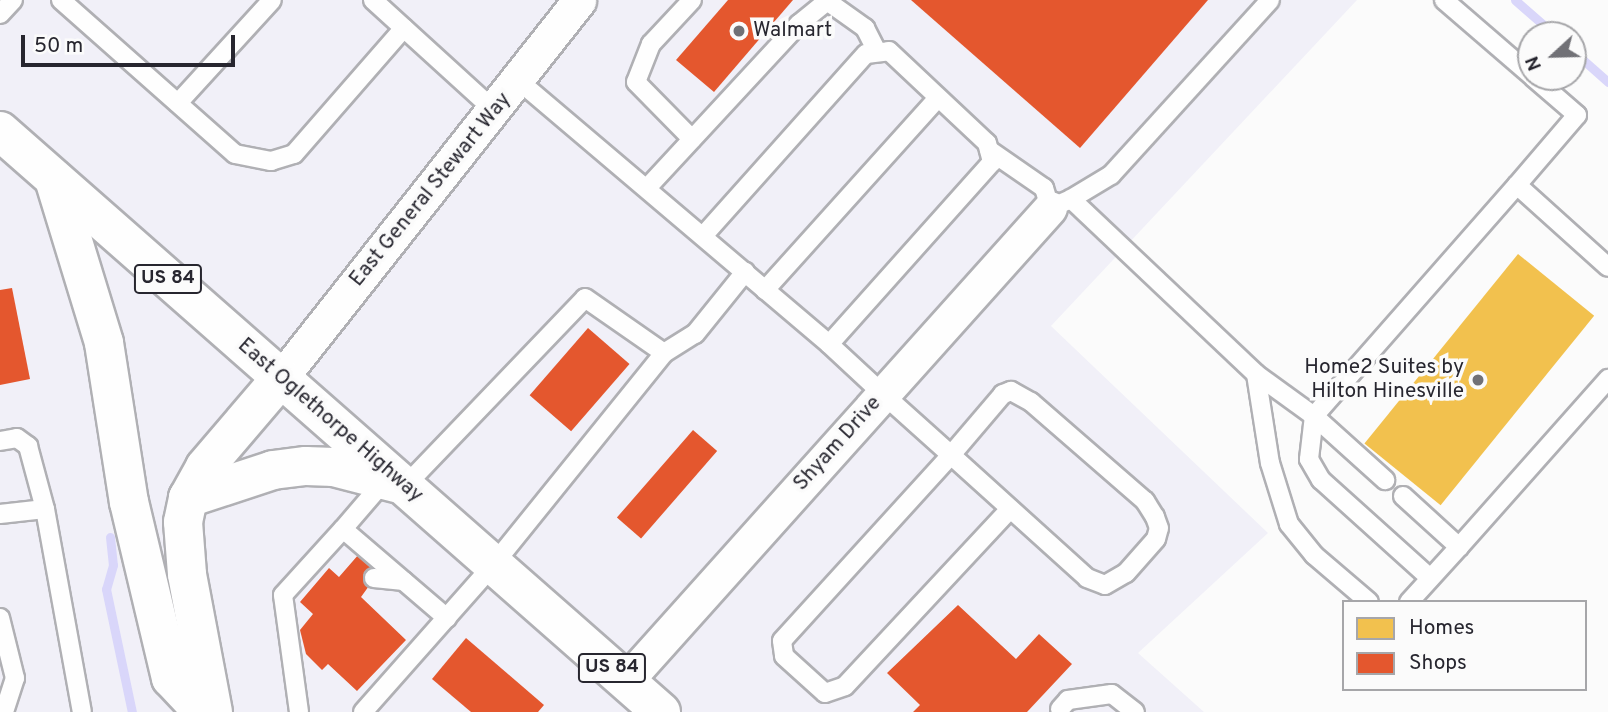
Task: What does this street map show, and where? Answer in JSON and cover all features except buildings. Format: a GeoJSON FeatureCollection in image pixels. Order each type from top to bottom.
{"type":"FeatureCollection","features":[{"type":"Feature","properties":{"kind":"main road","name":"East Oglethorpe Highway"},"geometry":{"type":"LineString","coordinates":[[0,131],[281,378],[395,483],[661,712]]}},
{"type":"Feature","properties":{"kind":"main road"},"geometry":{"type":"LineString","coordinates":[[54,179],[104,343],[129,502],[171,678],[204,712]]}},
{"type":"Feature","properties":{"kind":"main road"},"geometry":{"type":"LineString","coordinates":[[214,712],[187,574],[183,522],[188,498],[205,467],[281,378]]}},
{"type":"Feature","properties":{"kind":"main road"},"geometry":{"type":"LineString","coordinates":[[188,498],[273,470],[306,466],[334,467],[395,483]]}},
{"type":"Feature","properties":{"kind":"street","name":"East General Stewart Way"},"geometry":{"type":"LineString","coordinates":[[281,378],[519,81],[579,0]]}},
{"type":"Feature","properties":{"kind":"street","name":"Shyam Drive"},"geometry":{"type":"LineString","coordinates":[[626,681],[883,394],[1061,203]]}},
{"type":"Feature","properties":{"kind":"lane"},"geometry":{"type":"LineString","coordinates":[[0,14],[13,0]]}},
{"type":"Feature","properties":{"kind":"lane"},"geometry":{"type":"LineString","coordinates":[[61,0],[235,154],[271,161],[294,154],[404,28]]}},
{"type":"Feature","properties":{"kind":"lane"},"geometry":{"type":"LineString","coordinates":[[178,103],[272,0]]}},
{"type":"Feature","properties":{"kind":"lane"},"geometry":{"type":"LineString","coordinates":[[373,0],[495,111]]}},
{"type":"Feature","properties":{"kind":"lane"},"geometry":{"type":"LineString","coordinates":[[692,0],[651,44],[636,82],[692,139]]}},
{"type":"Feature","properties":{"kind":"lane"},"geometry":{"type":"LineString","coordinates":[[647,188],[799,24],[827,0],[865,28],[877,52]]}},
{"type":"Feature","properties":{"kind":"lane"},"geometry":{"type":"LineString","coordinates":[[1061,203],[1111,175],[1270,0]]}},
{"type":"Feature","properties":{"kind":"lane"},"geometry":{"type":"LineString","coordinates":[[1444,0],[1517,63]]}},
{"type":"Feature","properties":{"kind":"lane"},"geometry":{"type":"LineString","coordinates":[[703,236],[866,54],[889,51],[989,150],[1044,188],[1256,374],[1314,416],[1385,480]]}},
{"type":"Feature","properties":{"kind":"lane"},"geometry":{"type":"LineString","coordinates":[[519,81],[829,344],[883,394],[951,455],[1010,509],[1087,578],[1105,585],[1126,573],[1156,539],[1159,528],[1145,501],[1021,393],[1003,394],[951,455],[782,641],[785,656],[794,666],[825,693],[837,692],[1010,509]]}},
{"type":"Feature","properties":{"kind":"lane"},"geometry":{"type":"LineString","coordinates":[[1430,578],[1321,480],[1309,459],[1314,416],[1577,115],[1549,91]]}},
{"type":"Feature","properties":{"kind":"lane"},"geometry":{"type":"LineString","coordinates":[[765,290],[938,98]]}},
{"type":"Feature","properties":{"kind":"lane"},"geometry":{"type":"LineString","coordinates":[[829,344],[992,162],[989,150]]}},
{"type":"Feature","properties":{"kind":"lane"},"geometry":{"type":"LineString","coordinates":[[1517,185],[1608,267]]}},
{"type":"Feature","properties":{"kind":"lane"},"geometry":{"type":"LineString","coordinates":[[363,712],[493,565],[664,353],[695,334],[745,272]]}},
{"type":"Feature","properties":{"kind":"lane"},"geometry":{"type":"LineString","coordinates":[[299,712],[283,594],[327,547],[348,533],[395,483],[585,298],[664,353]]}},
{"type":"Feature","properties":{"kind":"lane"},"geometry":{"type":"LineString","coordinates":[[1256,374],[1270,463],[1289,524],[1314,555],[1367,600]]}},
{"type":"Feature","properties":{"kind":"lane"},"geometry":{"type":"LineString","coordinates":[[1411,600],[1608,379]]}},
{"type":"Feature","properties":{"kind":"lane"},"geometry":{"type":"LineString","coordinates":[[0,441],[17,438],[27,446],[45,509],[82,712]]}},
{"type":"Feature","properties":{"kind":"lane"},"geometry":{"type":"LineString","coordinates":[[1403,496],[1459,547]]}},
{"type":"Feature","properties":{"kind":"lane"},"geometry":{"type":"LineString","coordinates":[[0,514],[45,509]]}},
{"type":"Feature","properties":{"kind":"lane"},"geometry":{"type":"LineString","coordinates":[[348,533],[353,561]]}},
{"type":"Feature","properties":{"kind":"lane"},"geometry":{"type":"LineString","coordinates":[[348,533],[447,618]]}},
{"type":"Feature","properties":{"kind":"lane"},"geometry":{"type":"LineString","coordinates":[[374,578],[404,581]]}},
{"type":"Feature","properties":{"kind":"lane"},"geometry":{"type":"LineString","coordinates":[[0,618],[15,678],[4,712]]}},
{"type":"Feature","properties":{"kind":"lane"},"geometry":{"type":"LineString","coordinates":[[1060,709],[1068,700],[1112,694],[1135,712]]}},
{"type":"Feature","properties":{"kind":"shaded area"},"geometry":{"type":"Polygon","coordinates":[[[0,0],[1357,0],[1051,326],[1268,533],[1138,653],[1204,712],[0,712],[0,0]]]}},
{"type":"Feature","properties":{"kind":"waterway"},"geometry":{"type":"LineString","coordinates":[[1515,0],[1539,21]]}},
{"type":"Feature","properties":{"kind":"waterway"},"geometry":{"type":"LineString","coordinates":[[1587,63],[1608,82]]}},
{"type":"Feature","properties":{"kind":"waterway"},"geometry":{"type":"LineString","coordinates":[[110,537],[113,565],[106,589],[132,712]]}},
{"type":"Feature","properties":{"kind":"place","name":"Walmart"},"geometry":{"type":"Point","coordinates":[739,31]}},
{"type":"Feature","properties":{"kind":"place","name":"Home2 Suites by Hilton Hinesville"},"geometry":{"type":"Point","coordinates":[1478,380]}}]}
